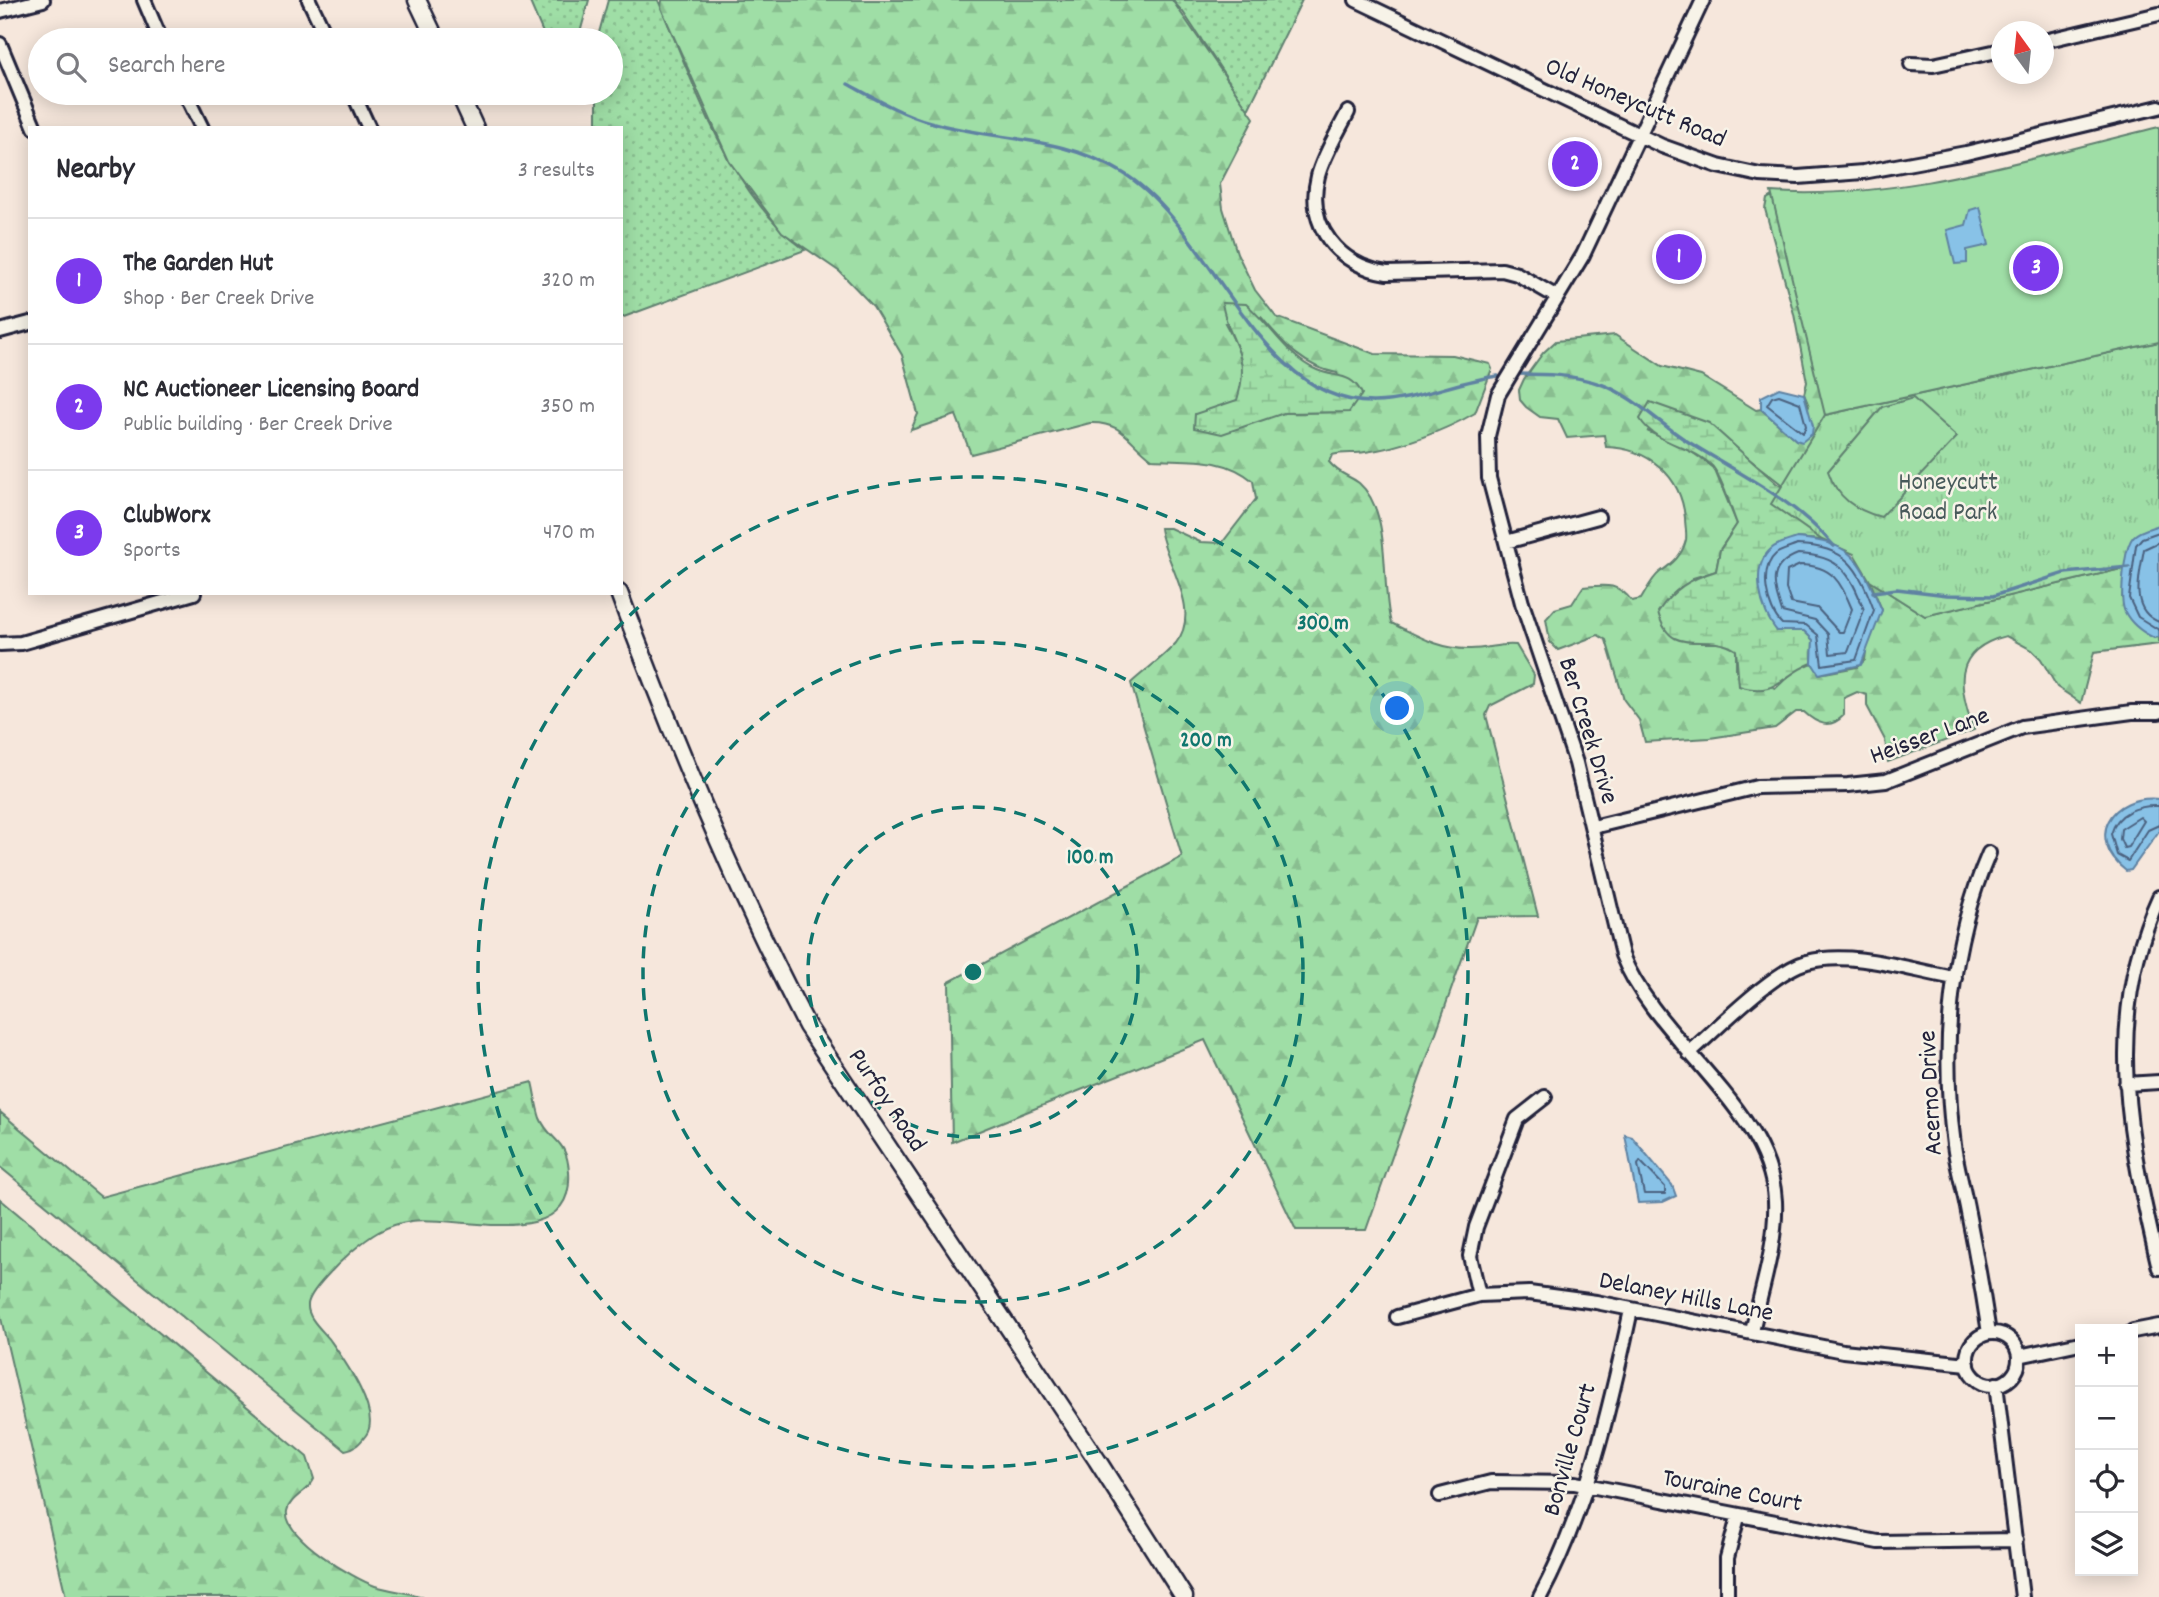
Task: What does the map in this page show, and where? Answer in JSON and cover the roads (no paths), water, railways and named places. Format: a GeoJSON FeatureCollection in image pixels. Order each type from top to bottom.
{"type":"FeatureCollection","features":[{"type":"Feature","properties":{"kind":"street"},"geometry":{"type":"LineString","coordinates":[[0,10],[43,0]]}},
{"type":"Feature","properties":{"kind":"street"},"geometry":{"type":"LineString","coordinates":[[144,0],[155,28]]}},
{"type":"Feature","properties":{"kind":"street"},"geometry":{"type":"LineString","coordinates":[[309,0],[322,28]]}},
{"type":"Feature","properties":{"kind":"street"},"geometry":{"type":"LineString","coordinates":[[417,0],[430,28]]}},
{"type":"Feature","properties":{"kind":"street","name":"Old Honeycutt Road"},"geometry":{"type":"LineString","coordinates":[[1356,0],[1685,155],[1735,170],[1777,177],[1829,176],[1966,153],[2159,107]]}},
{"type":"Feature","properties":{"kind":"street","name":"Ber Creek Drive"},"geometry":{"type":"LineString","coordinates":[[1703,0],[1583,254],[1504,382],[1490,422],[1489,478],[1522,603],[1576,763],[1619,942],[1630,976],[1650,1007],[1754,1136],[1772,1177],[1775,1221],[1752,1332]]}},
{"type":"Feature","properties":{"kind":"street"},"geometry":{"type":"LineString","coordinates":[[2054,38],[2159,14]]}},
{"type":"Feature","properties":{"kind":"street"},"geometry":{"type":"LineString","coordinates":[[0,44],[34,126]]}},
{"type":"Feature","properties":{"kind":"street"},"geometry":{"type":"LineString","coordinates":[[1911,64],[1933,65],[1991,52]]}},
{"type":"Feature","properties":{"kind":"street"},"geometry":{"type":"LineString","coordinates":[[191,105],[201,126]]}},
{"type":"Feature","properties":{"kind":"street"},"geometry":{"type":"LineString","coordinates":[[358,105],[368,126]]}},
{"type":"Feature","properties":{"kind":"street"},"geometry":{"type":"LineString","coordinates":[[464,105],[474,126]]}},
{"type":"Feature","properties":{"kind":"street"},"geometry":{"type":"LineString","coordinates":[[1348,112],[1319,173],[1316,196],[1320,224],[1342,256],[1370,271],[1387,273],[1502,270],[1525,278],[1557,297]]}},
{"type":"Feature","properties":{"kind":"street"},"geometry":{"type":"LineString","coordinates":[[0,331],[28,324]]}},
{"type":"Feature","properties":{"kind":"street"},"geometry":{"type":"LineString","coordinates":[[1506,542],[1598,517]]}},
{"type":"Feature","properties":{"kind":"street"},"geometry":{"type":"LineString","coordinates":[[0,643],[21,643],[187,595]]}},
{"type":"Feature","properties":{"kind":"street","name":"Purfoy Road"},"geometry":{"type":"LineString","coordinates":[[620,595],[677,748],[773,959],[807,1026],[1125,1503],[1184,1597]]}},
{"type":"Feature","properties":{"kind":"street","name":"Heisser Lane"},"geometry":{"type":"LineString","coordinates":[[1593,827],[1756,787],[1848,785],[1886,781],[2022,727],[2133,712],[2159,712]]}},
{"type":"Feature","properties":{"kind":"street","name":"Acerno Drive"},"geometry":{"type":"LineString","coordinates":[[1989,853],[1975,886],[1962,930],[1955,978],[1950,1064],[1954,1146],[1989,1334]]}},
{"type":"Feature","properties":{"kind":"street"},"geometry":{"type":"LineString","coordinates":[[2159,897],[2145,935],[2135,976],[2125,1051],[2133,1152],[2159,1268]]}},
{"type":"Feature","properties":{"kind":"street"},"geometry":{"type":"LineString","coordinates":[[1689,1053],[1780,976],[1804,963],[1844,958],[1955,978]]}},
{"type":"Feature","properties":{"kind":"street"},"geometry":{"type":"LineString","coordinates":[[2126,1084],[2159,1082]]}},
{"type":"Feature","properties":{"kind":"street"},"geometry":{"type":"LineString","coordinates":[[1479,1295],[1470,1256],[1476,1227],[1517,1119],[1545,1097]]}},
{"type":"Feature","properties":{"kind":"street","name":"Delaney Hills Lane"},"geometry":{"type":"LineString","coordinates":[[1397,1317],[1479,1295],[1529,1293],[1752,1332],[1843,1351],[1968,1364]]}},
{"type":"Feature","properties":{"kind":"street","name":"Bonville Court"},"geometry":{"type":"LineString","coordinates":[[1540,1597],[1575,1525],[1615,1382],[1631,1310]]}},
{"type":"Feature","properties":{"kind":"street"},"geometry":{"type":"LineString","coordinates":[[2138,1330],[2159,1326]]}},
{"type":"Feature","properties":{"kind":"street"},"geometry":{"type":"LineString","coordinates":[[1989,1334],[2007,1337],[2019,1356],[2012,1376],[1996,1384],[1976,1378],[1968,1364],[1970,1346],[1976,1339],[1989,1334]]}},
{"type":"Feature","properties":{"kind":"street"},"geometry":{"type":"LineString","coordinates":[[2019,1356],[2075,1344]]}},
{"type":"Feature","properties":{"kind":"street"},"geometry":{"type":"LineString","coordinates":[[1996,1384],[2022,1597]]}},
{"type":"Feature","properties":{"kind":"street","name":"Touraine Court"},"geometry":{"type":"LineString","coordinates":[[1440,1494],[1491,1482],[1536,1480],[1585,1485],[1738,1517],[1878,1542],[2016,1540]]}},
{"type":"Feature","properties":{"kind":"street"},"geometry":{"type":"LineString","coordinates":[[1727,1597],[1727,1558],[1738,1517]]}},
{"type":"Feature","properties":{"kind":"water"},"geometry":{"type":"Polygon","coordinates":[[[1980,207],[1989,245],[1967,250],[1967,263],[1955,264],[1947,230],[1966,225],[1970,210],[1980,207]]]}},
{"type":"Feature","properties":{"kind":"water"},"geometry":{"type":"Polygon","coordinates":[[[1779,388],[1804,394],[1813,426],[1812,434],[1802,442],[1796,440],[1761,409],[1761,397],[1779,388]]]}},
{"type":"Feature","properties":{"kind":"water"},"geometry":{"type":"Polygon","coordinates":[[[2159,525],[2159,637],[2154,638],[2137,627],[2127,616],[2123,606],[2123,585],[2130,541],[2139,532],[2159,525]]]}},
{"type":"Feature","properties":{"kind":"water"},"geometry":{"type":"Polygon","coordinates":[[[1797,538],[1832,544],[1844,550],[1861,567],[1882,610],[1861,665],[1819,674],[1812,663],[1813,640],[1804,631],[1777,631],[1771,623],[1762,602],[1760,567],[1764,557],[1776,545],[1797,538]]]}},
{"type":"Feature","properties":{"kind":"water"},"geometry":{"type":"Polygon","coordinates":[[[2142,799],[2159,799],[2159,831],[2131,870],[2126,871],[2113,858],[2107,845],[2105,832],[2109,821],[2116,811],[2128,804],[2142,799]]]}},
{"type":"Feature","properties":{"kind":"water"},"geometry":{"type":"Polygon","coordinates":[[[1625,1135],[1632,1137],[1672,1185],[1676,1196],[1663,1202],[1638,1203],[1625,1135]]]}},
{"type":"Feature","properties":{"kind":"waterway"},"geometry":{"type":"LineString","coordinates":[[848,84],[919,119],[1075,151],[1123,173],[1155,198],[1183,231],[1267,344],[1298,375],[1334,395],[1374,402],[1390,401],[1498,376]]}},
{"type":"Feature","properties":{"kind":"waterway"},"geometry":{"type":"LineString","coordinates":[[1513,374],[1570,377],[1592,381],[1614,390],[1687,441],[1783,501],[1801,514],[1834,546]]}},
{"type":"Feature","properties":{"kind":"waterway"},"geometry":{"type":"LineString","coordinates":[[1873,592],[1897,589],[1947,595],[1993,596],[2065,573],[2129,567]]}},
{"type":"Feature","properties":{"kind":"place","name":"NC Auctioneer Licensing Board"},"geometry":{"type":"Point","coordinates":[1575,164]}},
{"type":"Feature","properties":{"kind":"place","name":"The Garden Hut"},"geometry":{"type":"Point","coordinates":[1679,257]}},
{"type":"Feature","properties":{"kind":"place","name":"ClubWorx"},"geometry":{"type":"Point","coordinates":[2036,268]}},
{"type":"Feature","properties":{"kind":"park label","name":"Honeycutt Road Park"},"geometry":{"type":"Point","coordinates":[1948,498]}}]}
